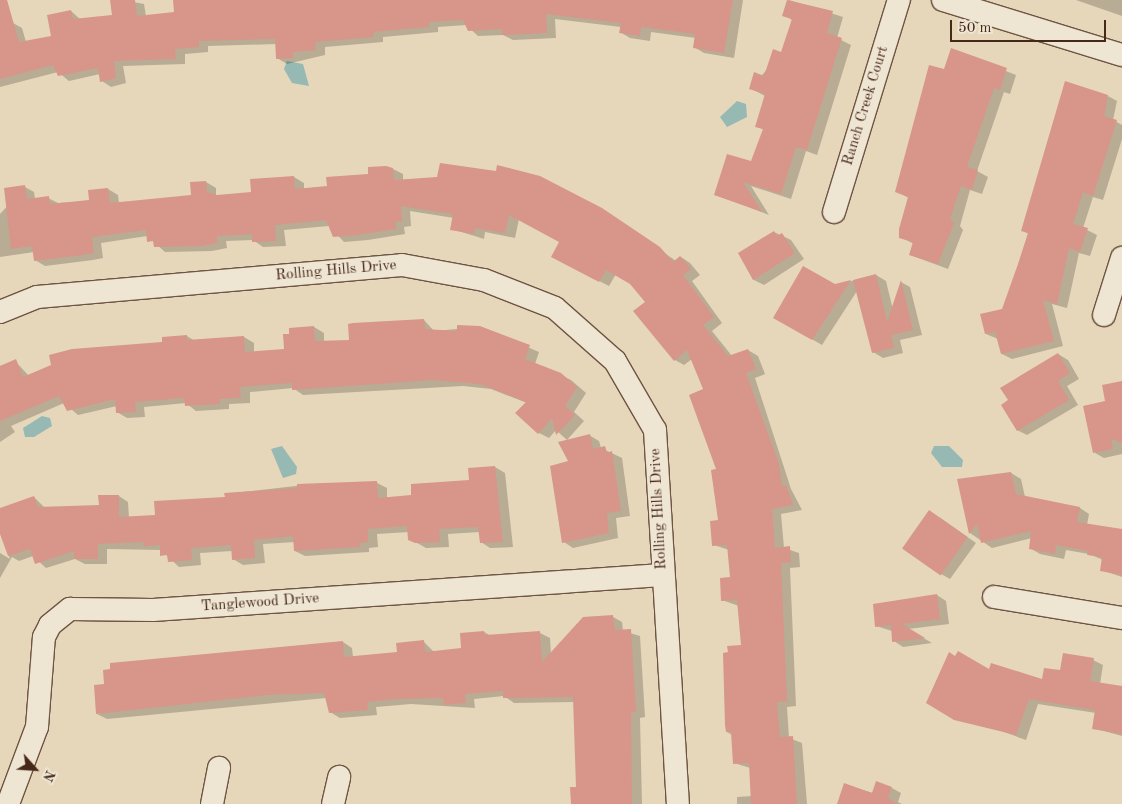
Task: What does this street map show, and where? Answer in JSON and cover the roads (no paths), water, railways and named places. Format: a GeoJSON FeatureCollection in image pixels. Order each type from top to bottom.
{"type":"FeatureCollection","features":[{"type":"Feature","properties":{"kind":"street","name":"Ranch Creek Court"},"geometry":{"type":"LineString","coordinates":[[834,212],[899,0]]}},
{"type":"Feature","properties":{"kind":"street"},"geometry":{"type":"LineString","coordinates":[[943,0],[1122,55]]}},
{"type":"Feature","properties":{"kind":"street"},"geometry":{"type":"LineString","coordinates":[[1104,315],[1122,258]]}},
{"type":"Feature","properties":{"kind":"street","name":"Rolling Hills Drive"},"geometry":{"type":"LineString","coordinates":[[0,312],[37,297],[402,266],[484,280],[555,308],[615,361],[655,430],[662,575],[678,804]]}},
{"type":"Feature","properties":{"kind":"street","name":"Tanglewood Drive"},"geometry":{"type":"LineString","coordinates":[[8,804],[37,728],[44,637],[50,625],[70,609],[153,610],[662,575]]}},
{"type":"Feature","properties":{"kind":"street"},"geometry":{"type":"LineString","coordinates":[[994,597],[1122,618]]}},
{"type":"Feature","properties":{"kind":"street"},"geometry":{"type":"LineString","coordinates":[[212,804],[219,768]]}},
{"type":"Feature","properties":{"kind":"street"},"geometry":{"type":"LineString","coordinates":[[333,804],[339,777]]}},
{"type":"Feature","properties":{"kind":"water"},"geometry":{"type":"Polygon","coordinates":[[[287,61],[303,64],[309,86],[292,83],[284,69],[287,61]]]}},
{"type":"Feature","properties":{"kind":"water"},"geometry":{"type":"Polygon","coordinates":[[[737,101],[746,104],[747,117],[727,127],[720,117],[737,101]]]}},
{"type":"Feature","properties":{"kind":"water"},"geometry":{"type":"Polygon","coordinates":[[[42,416],[50,418],[52,426],[34,437],[25,437],[23,428],[42,416]]]}},
{"type":"Feature","properties":{"kind":"water"},"geometry":{"type":"Polygon","coordinates":[[[282,446],[297,467],[296,474],[283,478],[271,449],[282,446]]]}},
{"type":"Feature","properties":{"kind":"water"},"geometry":{"type":"Polygon","coordinates":[[[934,446],[949,446],[963,460],[962,467],[942,467],[931,453],[934,446]]]}}]}
